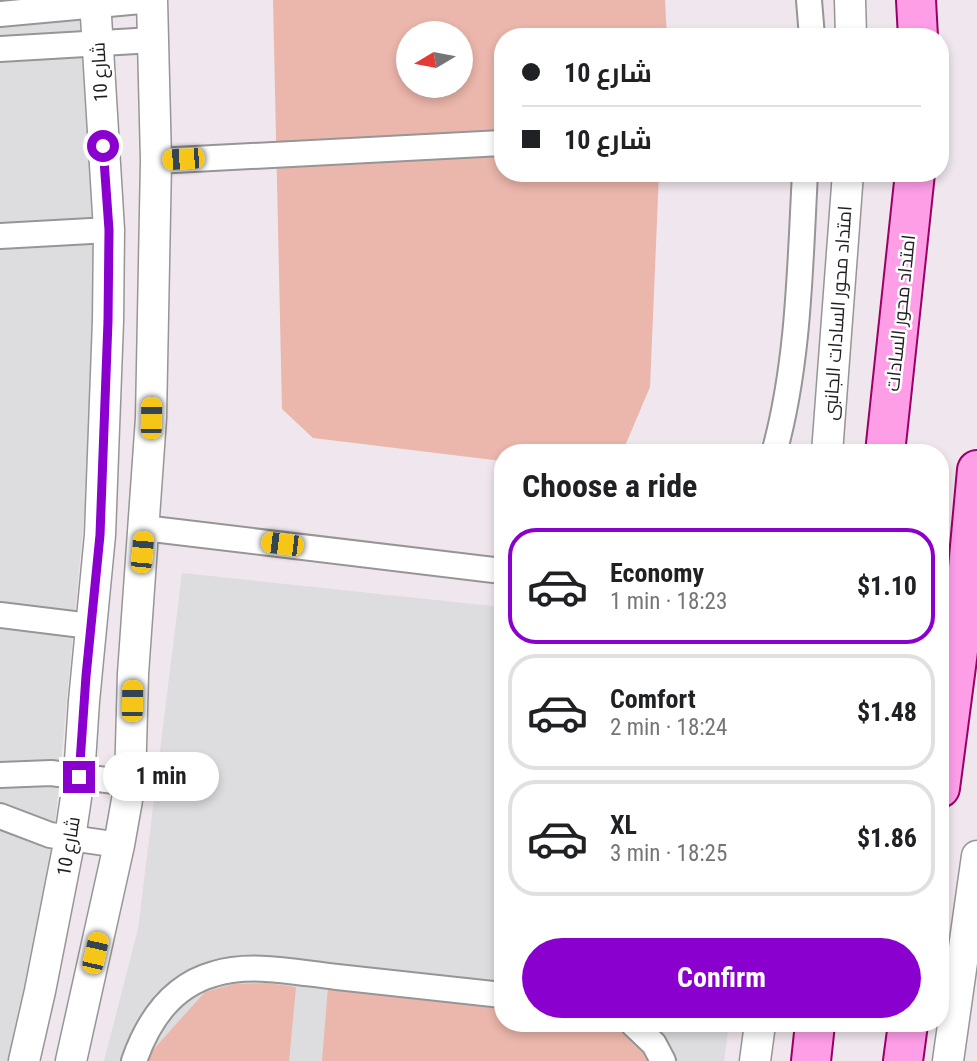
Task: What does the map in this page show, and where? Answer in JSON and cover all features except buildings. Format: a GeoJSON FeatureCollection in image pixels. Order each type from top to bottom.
{"type":"FeatureCollection","features":[{"type":"Feature","properties":{"kind":"main road"},"geometry":{"type":"LineString","coordinates":[[916,0],[918,28]]}},
{"type":"Feature","properties":{"kind":"main road","name":"امتداد محور السادات"},"geometry":{"type":"LineString","coordinates":[[887,444],[914,182]]}},
{"type":"Feature","properties":{"kind":"main road"},"geometry":{"type":"LineString","coordinates":[[949,719],[966,590],[977,470]]}},
{"type":"Feature","properties":{"kind":"main road"},"geometry":{"type":"LineString","coordinates":[[811,1061],[814,1032]]}},
{"type":"Feature","properties":{"kind":"main road"},"geometry":{"type":"LineString","coordinates":[[903,1061],[907,1032]]}},
{"type":"Feature","properties":{"kind":"street"},"geometry":{"type":"LineString","coordinates":[[0,14],[96,3],[152,0],[156,161],[151,418],[133,674],[130,783],[119,845],[71,1061]]}},
{"type":"Feature","properties":{"kind":"street"},"geometry":{"type":"LineString","coordinates":[[808,0],[811,28]]}},
{"type":"Feature","properties":{"kind":"street"},"geometry":{"type":"LineString","coordinates":[[850,0],[851,28]]}},
{"type":"Feature","properties":{"kind":"street","name":"شارع 10"},"geometry":{"type":"LineString","coordinates":[[24,1061],[70,838],[79,777],[100,535],[109,230],[96,3]]}},
{"type":"Feature","properties":{"kind":"street"},"geometry":{"type":"LineString","coordinates":[[0,49],[153,40]]}},
{"type":"Feature","properties":{"kind":"street"},"geometry":{"type":"LineString","coordinates":[[156,161],[494,143]]}},
{"type":"Feature","properties":{"kind":"street"},"geometry":{"type":"LineString","coordinates":[[776,444],[793,339],[804,182]]}},
{"type":"Feature","properties":{"kind":"street","name":"امتداد محور السادات الجانبى"},"geometry":{"type":"LineString","coordinates":[[828,444],[847,182]]}},
{"type":"Feature","properties":{"kind":"street"},"geometry":{"type":"LineString","coordinates":[[0,236],[109,230]]}},
{"type":"Feature","properties":{"kind":"street"},"geometry":{"type":"LineString","coordinates":[[144,528],[494,570]]}},
{"type":"Feature","properties":{"kind":"street"},"geometry":{"type":"LineString","coordinates":[[0,615],[90,626]]}},
{"type":"Feature","properties":{"kind":"street"},"geometry":{"type":"LineString","coordinates":[[0,775],[51,773],[130,783]]}},
{"type":"Feature","properties":{"kind":"street"},"geometry":{"type":"LineString","coordinates":[[0,816],[50,835],[119,845]]}},
{"type":"Feature","properties":{"kind":"street"},"geometry":{"type":"LineString","coordinates":[[948,1061],[977,856]]}},
{"type":"Feature","properties":{"kind":"street"},"geometry":{"type":"LineString","coordinates":[[134,1061],[143,1036],[155,1015],[171,997],[191,983],[213,974],[237,969],[294,972],[494,994]]}},
{"type":"Feature","properties":{"kind":"street"},"geometry":{"type":"LineString","coordinates":[[642,1032],[654,1044],[663,1061]]}},
{"type":"Feature","properties":{"kind":"street"},"geometry":{"type":"LineString","coordinates":[[755,1061],[759,1032]]}},
{"type":"Feature","properties":{"kind":"shaded area"},"geometry":{"type":"Polygon","coordinates":[[[0,0],[83,0],[98,367],[47,911],[10,1061],[0,1061],[0,0]]]}},
{"type":"Feature","properties":{"kind":"shaded area"},"geometry":{"type":"Polygon","coordinates":[[[273,0],[665,0],[667,28],[494,28],[494,182],[659,182],[650,387],[626,444],[494,444],[494,460],[313,438],[282,409],[273,0]]]}},
{"type":"Feature","properties":{"kind":"shaded area"},"geometry":{"type":"Polygon","coordinates":[[[182,573],[494,606],[494,1032],[728,1032],[724,1061],[104,1061],[138,929],[182,573]]]}},
{"type":"Feature","properties":{"kind":"shaded area"},"geometry":{"type":"Polygon","coordinates":[[[268,983],[296,987],[289,1061],[143,1061],[205,992],[234,984],[268,983]]]}},
{"type":"Feature","properties":{"kind":"shaded area"},"geometry":{"type":"Polygon","coordinates":[[[328,987],[494,1002],[494,1032],[627,1032],[650,1061],[322,1061],[328,987]]]}},
{"type":"Feature","properties":{"kind":"route"},"geometry":{"type":"LineString","coordinates":[[79,777],[100,535],[109,230],[103,146]]}}]}
